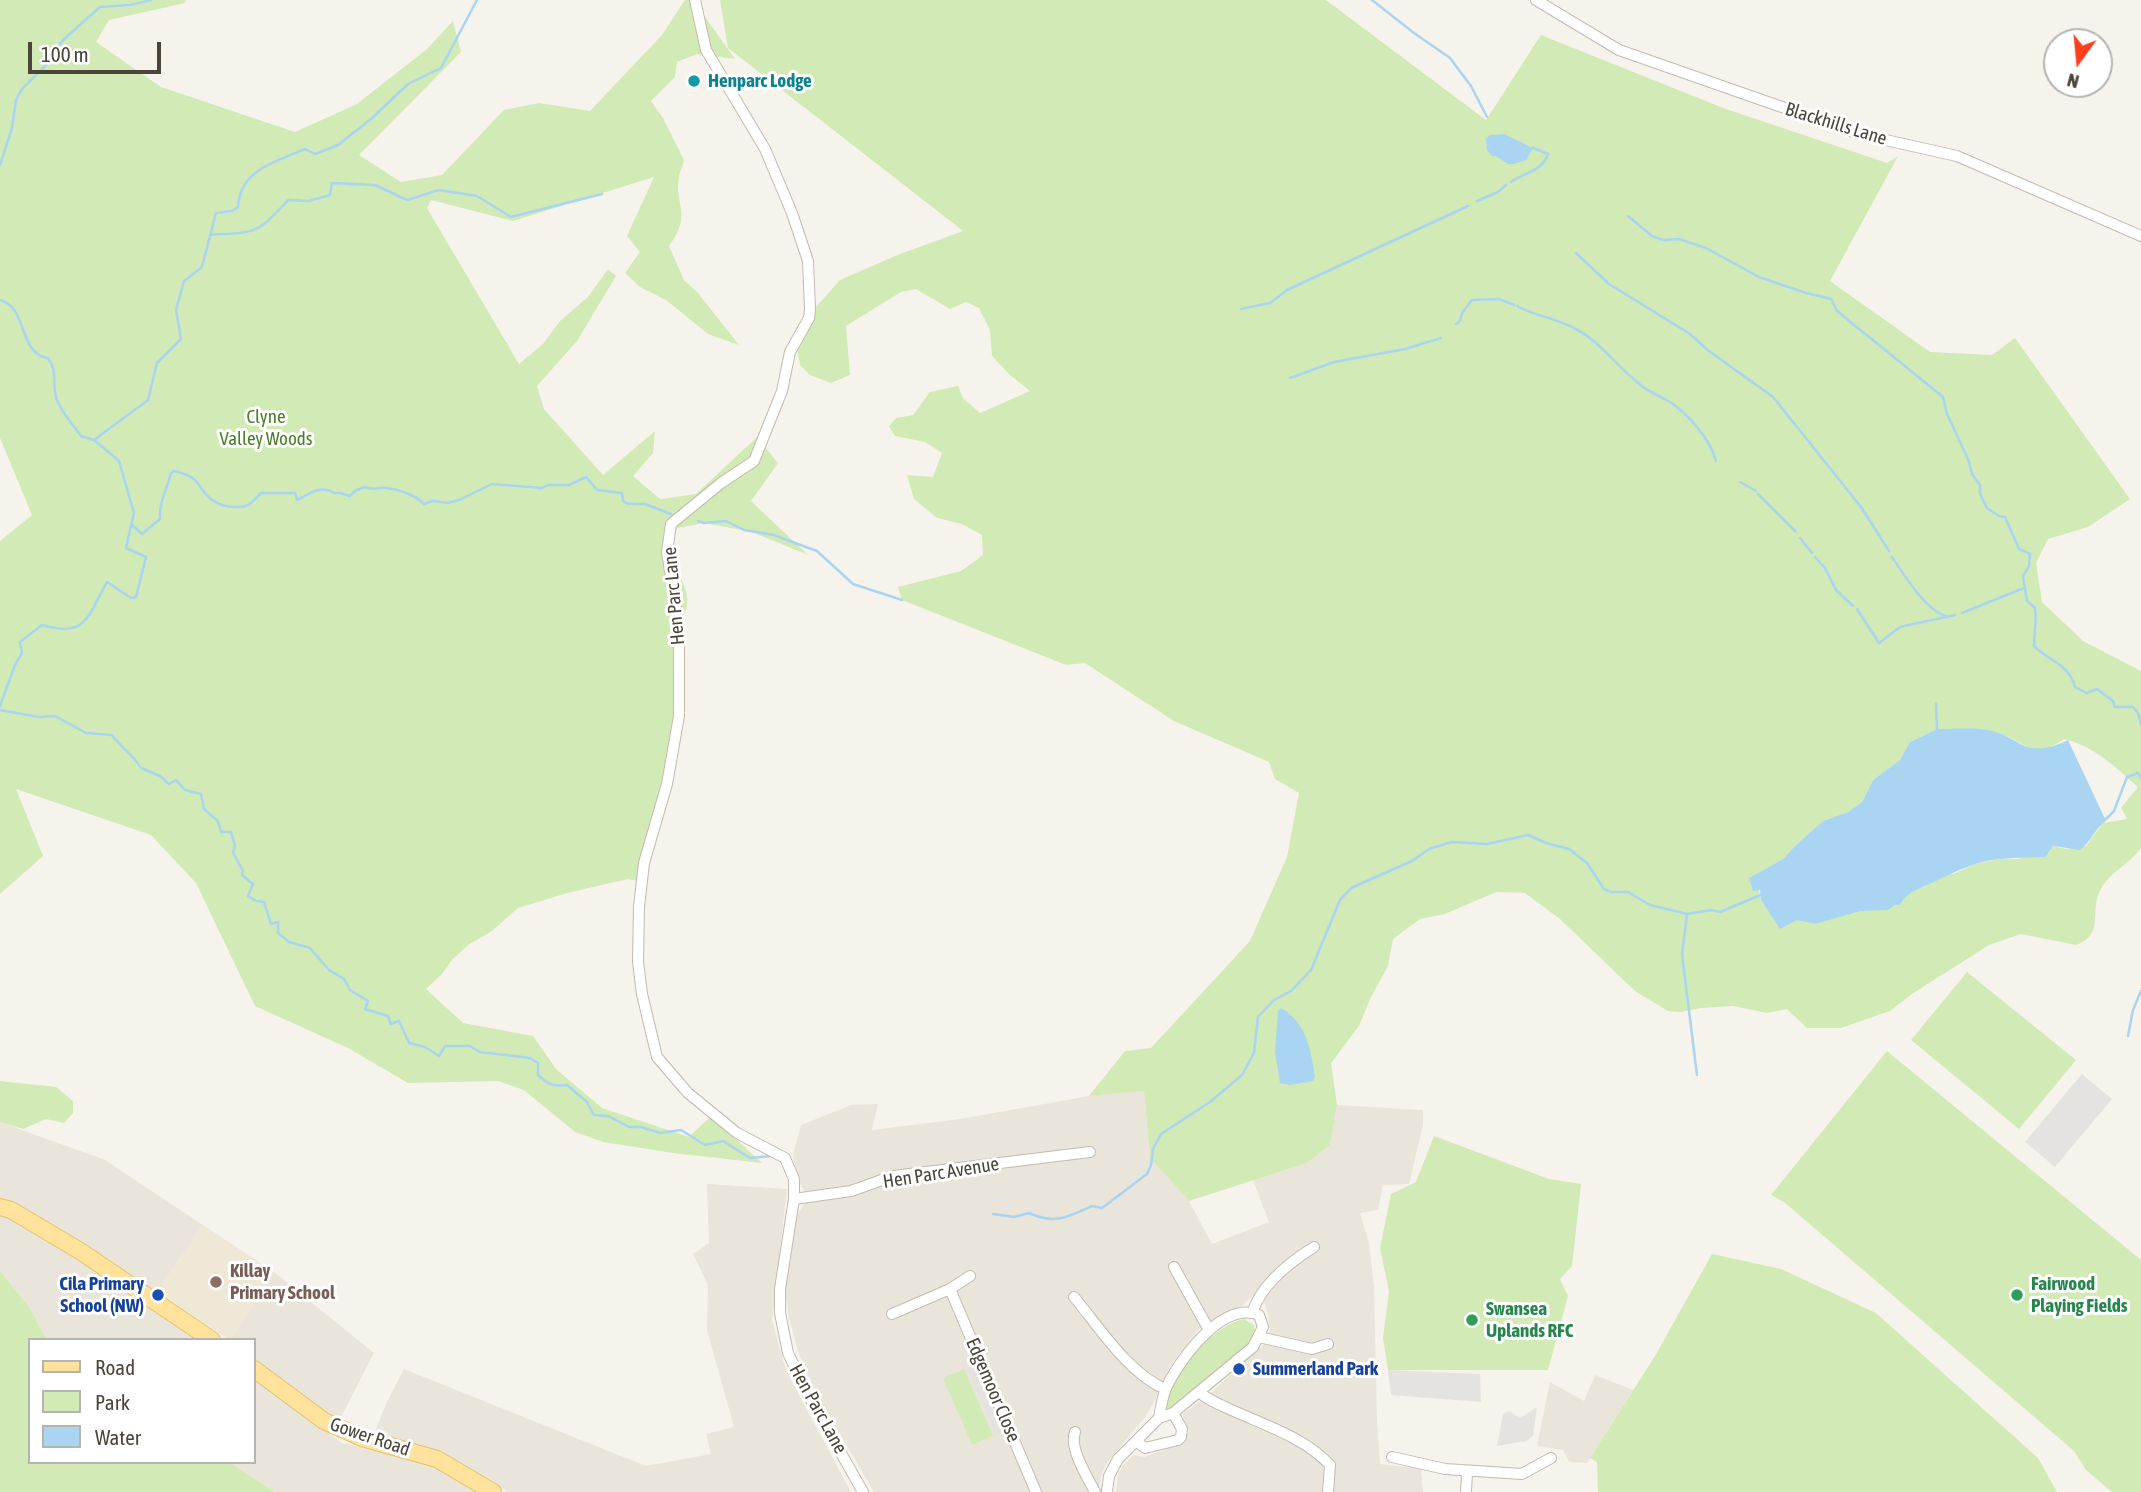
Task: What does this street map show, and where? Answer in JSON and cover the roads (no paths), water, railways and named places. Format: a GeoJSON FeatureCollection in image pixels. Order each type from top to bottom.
{"type":"FeatureCollection","features":[{"type":"Feature","properties":{"kind":"main road"},"geometry":{"type":"LineString","coordinates":[[0,1207],[11,1210],[80,1251],[209,1338]]}},
{"type":"Feature","properties":{"kind":"main road","name":"Gower Road"},"geometry":{"type":"LineString","coordinates":[[256,1370],[324,1421],[362,1438],[438,1459],[493,1492]]}},
{"type":"Feature","properties":{"kind":"street","name":"Hen Parc Lane"},"geometry":{"type":"LineString","coordinates":[[695,0],[706,50],[765,149],[792,213],[808,261],[810,309],[809,318],[790,352],[782,391],[754,461],[720,483],[671,524],[667,552],[679,626],[678,716],[667,785],[644,863],[639,908],[638,962],[642,994],[657,1057],[688,1093],[737,1133],[785,1158],[794,1179],[794,1199],[780,1289],[780,1313],[788,1353],[807,1393],[863,1492]]}},
{"type":"Feature","properties":{"kind":"street","name":"Blackhills Lane"},"geometry":{"type":"LineString","coordinates":[[1536,0],[1619,50],[1859,134],[1957,156],[2141,236]]}},
{"type":"Feature","properties":{"kind":"street","name":"Hen Parc Avenue"},"geometry":{"type":"LineString","coordinates":[[794,1199],[851,1191],[893,1176],[1090,1152]]}},
{"type":"Feature","properties":{"kind":"street"},"geometry":{"type":"LineString","coordinates":[[1252,1312],[1260,1296],[1279,1274],[1297,1257],[1314,1247]]}},
{"type":"Feature","properties":{"kind":"street"},"geometry":{"type":"LineString","coordinates":[[1174,1267],[1209,1330]]}},
{"type":"Feature","properties":{"kind":"street"},"geometry":{"type":"LineString","coordinates":[[892,1314],[950,1289],[970,1276]]}},
{"type":"Feature","properties":{"kind":"street","name":"Edgemoor Close"},"geometry":{"type":"LineString","coordinates":[[950,1289],[1035,1492]]}},
{"type":"Feature","properties":{"kind":"street"},"geometry":{"type":"LineString","coordinates":[[1074,1297],[1134,1369],[1165,1389]]}},
{"type":"Feature","properties":{"kind":"street"},"geometry":{"type":"LineString","coordinates":[[1107,1492],[1109,1476],[1118,1459],[1159,1418],[1173,1413],[1200,1393],[1253,1347],[1263,1327],[1259,1315],[1252,1312],[1229,1316],[1195,1344],[1165,1389],[1159,1418]]}},
{"type":"Feature","properties":{"kind":"street"},"geometry":{"type":"LineString","coordinates":[[1259,1337],[1312,1349],[1328,1344]]}},
{"type":"Feature","properties":{"kind":"street"},"geometry":{"type":"LineString","coordinates":[[1200,1393],[1214,1402],[1291,1436],[1318,1452],[1330,1465],[1328,1492]]}},
{"type":"Feature","properties":{"kind":"street"},"geometry":{"type":"LineString","coordinates":[[1136,1441],[1145,1448],[1178,1440],[1182,1429],[1173,1413]]}},
{"type":"Feature","properties":{"kind":"street"},"geometry":{"type":"LineString","coordinates":[[1075,1432],[1073,1438],[1082,1466],[1095,1492]]}},
{"type":"Feature","properties":{"kind":"street"},"geometry":{"type":"LineString","coordinates":[[1392,1457],[1467,1472],[1522,1474],[1551,1458]]}},
{"type":"Feature","properties":{"kind":"street"},"geometry":{"type":"LineString","coordinates":[[1466,1492],[1467,1472]]}},
{"type":"Feature","properties":{"kind":"water"},"geometry":{"type":"Polygon","coordinates":[[[1504,134],[1533,148],[1526,160],[1509,164],[1492,156],[1487,150],[1486,139],[1490,135],[1504,134]]]}},
{"type":"Feature","properties":{"kind":"water"},"geometry":{"type":"Polygon","coordinates":[[[1937,729],[1995,732],[2022,745],[2040,749],[2068,740],[2106,821],[2080,850],[2053,846],[2045,857],[1983,862],[1914,891],[1900,905],[1888,910],[1860,911],[1816,924],[1797,920],[1780,929],[1761,900],[1760,890],[1753,891],[1749,878],[1783,859],[1823,821],[1848,812],[1862,802],[1873,780],[1900,760],[1910,742],[1937,729]]]}},
{"type":"Feature","properties":{"kind":"water"},"geometry":{"type":"Polygon","coordinates":[[[1281,1008],[1296,1021],[1306,1038],[1315,1077],[1313,1081],[1290,1085],[1280,1083],[1275,1052],[1278,1011],[1281,1008]]]}},
{"type":"Feature","properties":{"kind":"waterway"},"geometry":{"type":"LineString","coordinates":[[0,165],[12,128],[16,100],[63,40],[100,7],[151,0]]}},
{"type":"Feature","properties":{"kind":"waterway"},"geometry":{"type":"LineString","coordinates":[[94,440],[148,400],[157,363],[181,339],[176,310],[184,281],[202,267],[216,213],[232,211],[238,207],[245,184],[261,169],[305,149],[315,154],[338,145],[408,84],[441,68],[477,0]]}},
{"type":"Feature","properties":{"kind":"waterway"},"geometry":{"type":"LineString","coordinates":[[1372,0],[1450,58],[1471,86],[1487,117]]}},
{"type":"Feature","properties":{"kind":"waterway"},"geometry":{"type":"LineString","coordinates":[[1511,182],[1542,165],[1548,154],[1533,148]]}},
{"type":"Feature","properties":{"kind":"waterway"},"geometry":{"type":"LineString","coordinates":[[210,235],[255,230],[288,200],[309,201],[330,195],[332,183],[375,185],[407,200],[439,190],[477,196],[511,217],[602,194]]}},
{"type":"Feature","properties":{"kind":"waterway"},"geometry":{"type":"LineString","coordinates":[[1477,201],[1498,192],[1506,185]]}},
{"type":"Feature","properties":{"kind":"waterway"},"geometry":{"type":"LineString","coordinates":[[1241,309],[1270,303],[1287,290],[1468,206]]}},
{"type":"Feature","properties":{"kind":"waterway"},"geometry":{"type":"LineString","coordinates":[[1628,216],[1652,236],[1663,240],[1679,239],[1706,248],[1759,277],[1831,299],[1837,311],[1943,397],[1947,414],[1972,474],[1980,485],[1980,494],[1987,508],[2005,517],[2019,549],[2030,554],[2029,566],[2023,576],[2027,601],[2035,608],[2034,646],[2064,668],[2075,687],[2087,693],[2097,689],[2113,701],[2115,707],[2133,707],[2138,713],[2141,725]]}},
{"type":"Feature","properties":{"kind":"waterway"},"geometry":{"type":"LineString","coordinates":[[1576,253],[1609,284],[1690,334],[1773,397],[1861,507],[1889,551]]}},
{"type":"Feature","properties":{"kind":"waterway"},"geometry":{"type":"LineString","coordinates":[[1456,324],[1472,300],[1499,299],[1514,305]]}},
{"type":"Feature","properties":{"kind":"waterway"},"geometry":{"type":"LineString","coordinates":[[0,300],[15,311],[32,348],[51,363],[56,397],[67,418],[81,436],[94,440],[119,461],[134,513],[126,548],[146,557],[136,597],[131,598],[107,582],[84,622],[68,629],[42,625],[20,642],[22,653],[0,706]]}},
{"type":"Feature","properties":{"kind":"waterway"},"geometry":{"type":"LineString","coordinates":[[1517,306],[1565,324],[1590,338],[1642,386],[1670,402],[1684,414],[1704,436],[1716,461]]}},
{"type":"Feature","properties":{"kind":"waterway"},"geometry":{"type":"LineString","coordinates":[[1290,378],[1334,362],[1405,349],[1441,338]]}},
{"type":"Feature","properties":{"kind":"waterway"},"geometry":{"type":"LineString","coordinates":[[131,524],[142,534],[160,519],[162,501],[174,471],[195,480],[214,501],[231,507],[248,505],[261,493],[295,493],[297,500],[325,489],[350,496],[364,487],[401,491],[424,504],[433,501],[448,503],[492,484],[542,488],[548,485],[569,485],[586,477],[597,490],[622,493],[623,501],[628,504],[645,504],[671,514]]}},
{"type":"Feature","properties":{"kind":"waterway"},"geometry":{"type":"LineString","coordinates":[[1740,482],[1756,491]]}},
{"type":"Feature","properties":{"kind":"waterway"},"geometry":{"type":"LineString","coordinates":[[1758,494],[1796,532]]}},
{"type":"Feature","properties":{"kind":"waterway"},"geometry":{"type":"LineString","coordinates":[[698,521],[726,521],[744,530],[774,535],[817,551],[853,584],[902,600]]}},
{"type":"Feature","properties":{"kind":"waterway"},"geometry":{"type":"LineString","coordinates":[[1800,538],[1812,553]]}},
{"type":"Feature","properties":{"kind":"waterway"},"geometry":{"type":"LineString","coordinates":[[1815,557],[1825,568],[1836,590],[1853,606]]}},
{"type":"Feature","properties":{"kind":"waterway"},"geometry":{"type":"LineString","coordinates":[[1892,557],[1923,599],[1945,616]]}},
{"type":"Feature","properties":{"kind":"waterway"},"geometry":{"type":"LineString","coordinates":[[1962,613],[2024,588]]}},
{"type":"Feature","properties":{"kind":"waterway"},"geometry":{"type":"LineString","coordinates":[[1857,609],[1879,643],[1900,627],[1955,615]]}},
{"type":"Feature","properties":{"kind":"waterway"},"geometry":{"type":"LineString","coordinates":[[1936,704],[1939,731]]}},
{"type":"Feature","properties":{"kind":"waterway"},"geometry":{"type":"LineString","coordinates":[[0,710],[39,717],[55,716],[86,733],[112,735],[141,768],[160,776],[169,784],[176,780],[185,790],[201,794],[204,809],[218,821],[221,832],[231,832],[235,846],[233,853],[243,871],[242,875],[253,884],[248,896],[264,902],[271,924],[278,922],[278,933],[289,942],[310,948],[329,970],[344,979],[350,990],[368,1001],[365,1009],[388,1016],[391,1024],[399,1021],[409,1043],[425,1047],[439,1056],[445,1046],[470,1046],[480,1052],[530,1058],[538,1063],[538,1075],[541,1078],[554,1085],[567,1085],[587,1102],[594,1115],[608,1116],[629,1127],[641,1127],[660,1133],[681,1130],[705,1145],[723,1141],[750,1158],[771,1156]]}},
{"type":"Feature","properties":{"kind":"waterway"},"geometry":{"type":"LineString","coordinates":[[2103,819],[2114,811],[2127,777],[2138,773],[2141,778]]}},
{"type":"Feature","properties":{"kind":"waterway"},"geometry":{"type":"LineString","coordinates":[[993,1214],[1014,1217],[1029,1213],[1054,1219],[1092,1206],[1102,1208],[1147,1174],[1153,1149],[1161,1134],[1210,1102],[1242,1075],[1254,1053],[1258,1017],[1274,1000],[1291,991],[1311,970],[1340,900],[1351,888],[1412,861],[1429,849],[1452,842],[1487,844],[1528,835],[1569,849],[1587,863],[1604,889],[1611,892],[1628,892],[1650,905],[1687,914],[1711,910],[1720,912],[1763,894]]}},
{"type":"Feature","properties":{"kind":"waterway"},"geometry":{"type":"LineString","coordinates":[[1687,915],[1682,954],[1697,1075]]}},
{"type":"Feature","properties":{"kind":"waterway"},"geometry":{"type":"LineString","coordinates":[[2128,1036],[2133,1010],[2141,991]]}},
{"type":"Feature","properties":{"kind":"place","name":"Henparc Lodge"},"geometry":{"type":"Point","coordinates":[694,81]}},
{"type":"Feature","properties":{"kind":"place","name":"Killay Primary School"},"geometry":{"type":"Point","coordinates":[216,1282]}},
{"type":"Feature","properties":{"kind":"place","name":"Cila Primary School (NW)"},"geometry":{"type":"Point","coordinates":[158,1295]}},
{"type":"Feature","properties":{"kind":"place","name":"Fairwood Playing Fields"},"geometry":{"type":"Point","coordinates":[2017,1295]}},
{"type":"Feature","properties":{"kind":"place","name":"Swansea Uplands RFC"},"geometry":{"type":"Point","coordinates":[1472,1320]}},
{"type":"Feature","properties":{"kind":"place","name":"Summerland Park"},"geometry":{"type":"Point","coordinates":[1239,1369]}},
{"type":"Feature","properties":{"kind":"park label","name":"Clyne Valley Woods"},"geometry":{"type":"Point","coordinates":[266,428]}}]}
